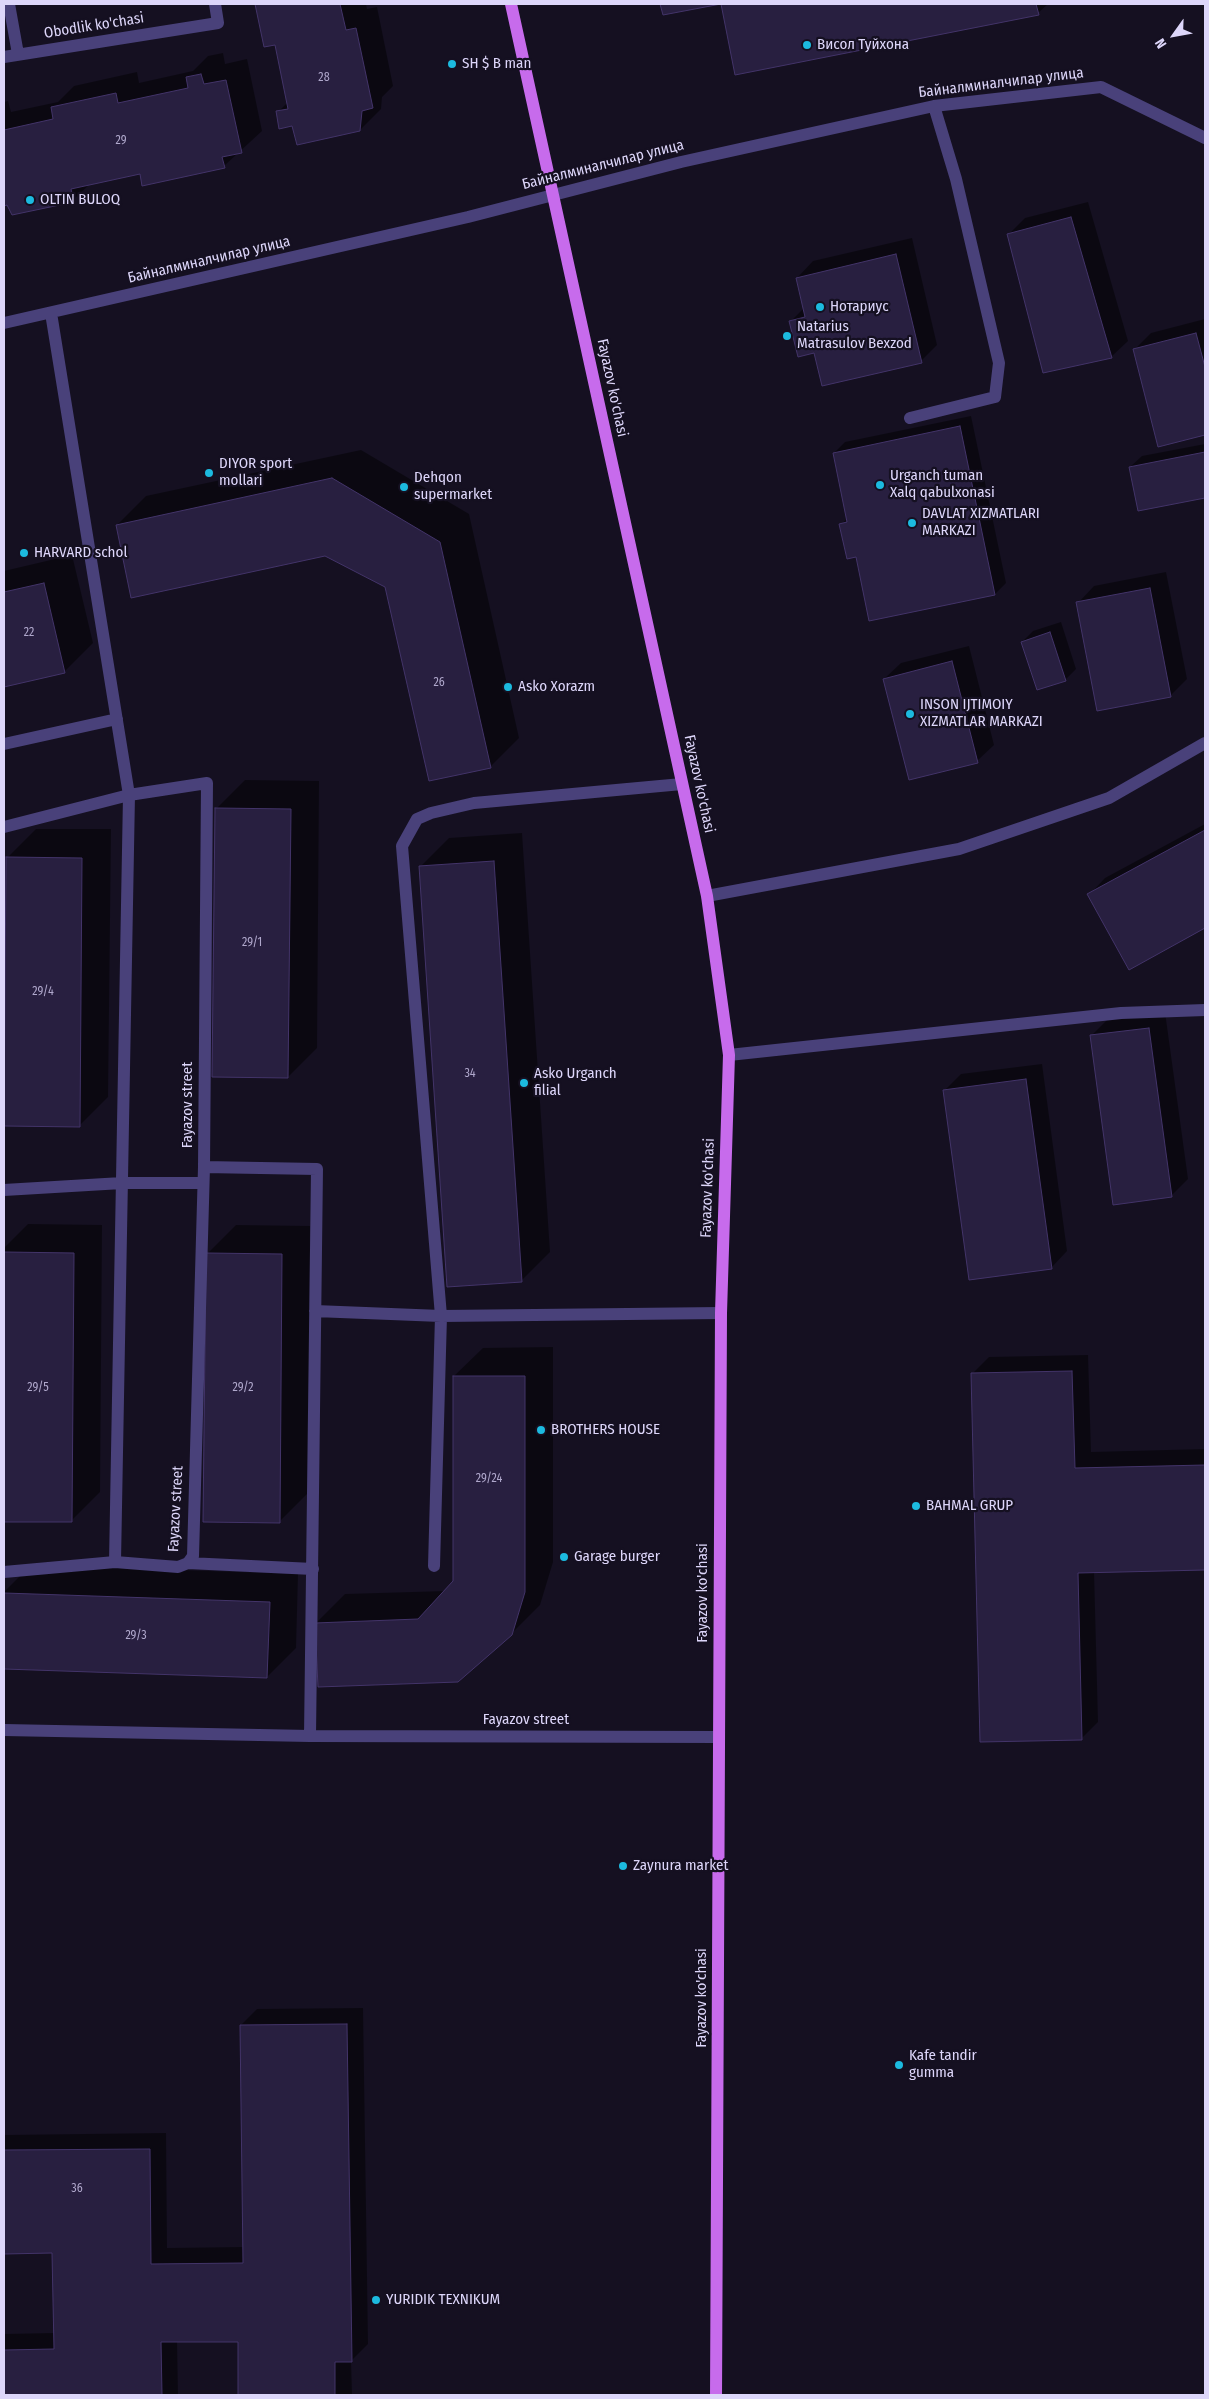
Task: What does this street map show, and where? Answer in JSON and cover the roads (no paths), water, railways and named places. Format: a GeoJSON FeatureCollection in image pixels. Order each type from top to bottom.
{"type":"FeatureCollection","features":[{"type":"Feature","properties":{"kind":"main road","name":"Fayazov ko'chasi"},"geometry":{"type":"LineString","coordinates":[[511,4],[706,896],[729,1055],[721,1313],[716,2395]]}},
{"type":"Feature","properties":{"kind":"street"},"geometry":{"type":"LineString","coordinates":[[9,4],[18,54]]}},
{"type":"Feature","properties":{"kind":"street","name":"Obodlik ko'chasi"},"geometry":{"type":"LineString","coordinates":[[4,57],[218,23],[215,4]]}},
{"type":"Feature","properties":{"kind":"street","name":"Байналминалчилар улица"},"geometry":{"type":"LineString","coordinates":[[4,323],[468,217],[681,162],[934,106],[1101,87],[1205,138]]}},
{"type":"Feature","properties":{"kind":"street"},"geometry":{"type":"LineString","coordinates":[[910,418],[995,397],[999,363],[956,179],[934,106]]}},
{"type":"Feature","properties":{"kind":"street"},"geometry":{"type":"LineString","coordinates":[[51,313],[129,795],[115,1562]]}},
{"type":"Feature","properties":{"kind":"street"},"geometry":{"type":"LineString","coordinates":[[4,744],[117,719]]}},
{"type":"Feature","properties":{"kind":"street"},"geometry":{"type":"LineString","coordinates":[[706,896],[959,849],[1109,798],[1205,743]]}},
{"type":"Feature","properties":{"kind":"street","name":"Fayazov street"},"geometry":{"type":"LineString","coordinates":[[4,827],[129,795],[206,783],[204,1167],[202,1183],[193,1556],[188,1563],[178,1567],[115,1562],[4,1572]]}},
{"type":"Feature","properties":{"kind":"street"},"geometry":{"type":"LineString","coordinates":[[434,1566],[441,1316],[402,846],[418,819],[431,813],[474,803],[682,784]]}},
{"type":"Feature","properties":{"kind":"street"},"geometry":{"type":"LineString","coordinates":[[729,1055],[1121,1013],[1205,1010]]}},
{"type":"Feature","properties":{"kind":"street"},"geometry":{"type":"LineString","coordinates":[[204,1167],[317,1169],[310,1736]]}},
{"type":"Feature","properties":{"kind":"street"},"geometry":{"type":"LineString","coordinates":[[4,1190],[122,1183],[202,1183]]}},
{"type":"Feature","properties":{"kind":"street"},"geometry":{"type":"LineString","coordinates":[[315,1311],[441,1316],[721,1313]]}},
{"type":"Feature","properties":{"kind":"street"},"geometry":{"type":"LineString","coordinates":[[188,1563],[313,1569]]}},
{"type":"Feature","properties":{"kind":"street","name":"Fayazov street"},"geometry":{"type":"LineString","coordinates":[[4,1730],[310,1736],[719,1737]]}},
{"type":"Feature","properties":{"kind":"place","name":"Висол Туйхона"},"geometry":{"type":"Point","coordinates":[807,45]}},
{"type":"Feature","properties":{"kind":"place","name":"SH $ B man"},"geometry":{"type":"Point","coordinates":[452,64]}},
{"type":"Feature","properties":{"kind":"place","name":"OLTIN BULOQ"},"geometry":{"type":"Point","coordinates":[30,200]}},
{"type":"Feature","properties":{"kind":"place","name":"Нотариус"},"geometry":{"type":"Point","coordinates":[820,307]}},
{"type":"Feature","properties":{"kind":"place","name":"Natarius Matrasulov Bexzod"},"geometry":{"type":"Point","coordinates":[787,336]}},
{"type":"Feature","properties":{"kind":"place","name":"DIYOR sport mollari"},"geometry":{"type":"Point","coordinates":[209,473]}},
{"type":"Feature","properties":{"kind":"place","name":"Urganch tuman Xalq qabulxonasi"},"geometry":{"type":"Point","coordinates":[880,485]}},
{"type":"Feature","properties":{"kind":"place","name":"Dehqon supermarket"},"geometry":{"type":"Point","coordinates":[404,487]}},
{"type":"Feature","properties":{"kind":"place","name":"DAVLAT XIZMATLARI MARKAZI"},"geometry":{"type":"Point","coordinates":[912,523]}},
{"type":"Feature","properties":{"kind":"place","name":"HARVARD schol"},"geometry":{"type":"Point","coordinates":[24,553]}},
{"type":"Feature","properties":{"kind":"place","name":"Asko Xorazm"},"geometry":{"type":"Point","coordinates":[508,687]}},
{"type":"Feature","properties":{"kind":"place","name":"INSON IJTIMOIY XIZMATLAR MARKAZI"},"geometry":{"type":"Point","coordinates":[910,714]}},
{"type":"Feature","properties":{"kind":"place","name":"Asko Urganch filial"},"geometry":{"type":"Point","coordinates":[524,1083]}},
{"type":"Feature","properties":{"kind":"place","name":"BROTHERS HOUSE"},"geometry":{"type":"Point","coordinates":[541,1430]}},
{"type":"Feature","properties":{"kind":"place","name":"BAHMAL GRUP"},"geometry":{"type":"Point","coordinates":[916,1506]}},
{"type":"Feature","properties":{"kind":"place","name":"Garage burger"},"geometry":{"type":"Point","coordinates":[564,1557]}},
{"type":"Feature","properties":{"kind":"place","name":"Zaynura market"},"geometry":{"type":"Point","coordinates":[623,1866]}},
{"type":"Feature","properties":{"kind":"place","name":"Kafe tandir gumma"},"geometry":{"type":"Point","coordinates":[899,2065]}},
{"type":"Feature","properties":{"kind":"place","name":"YURIDIK TEXNIKUM"},"geometry":{"type":"Point","coordinates":[376,2300]}}]}
